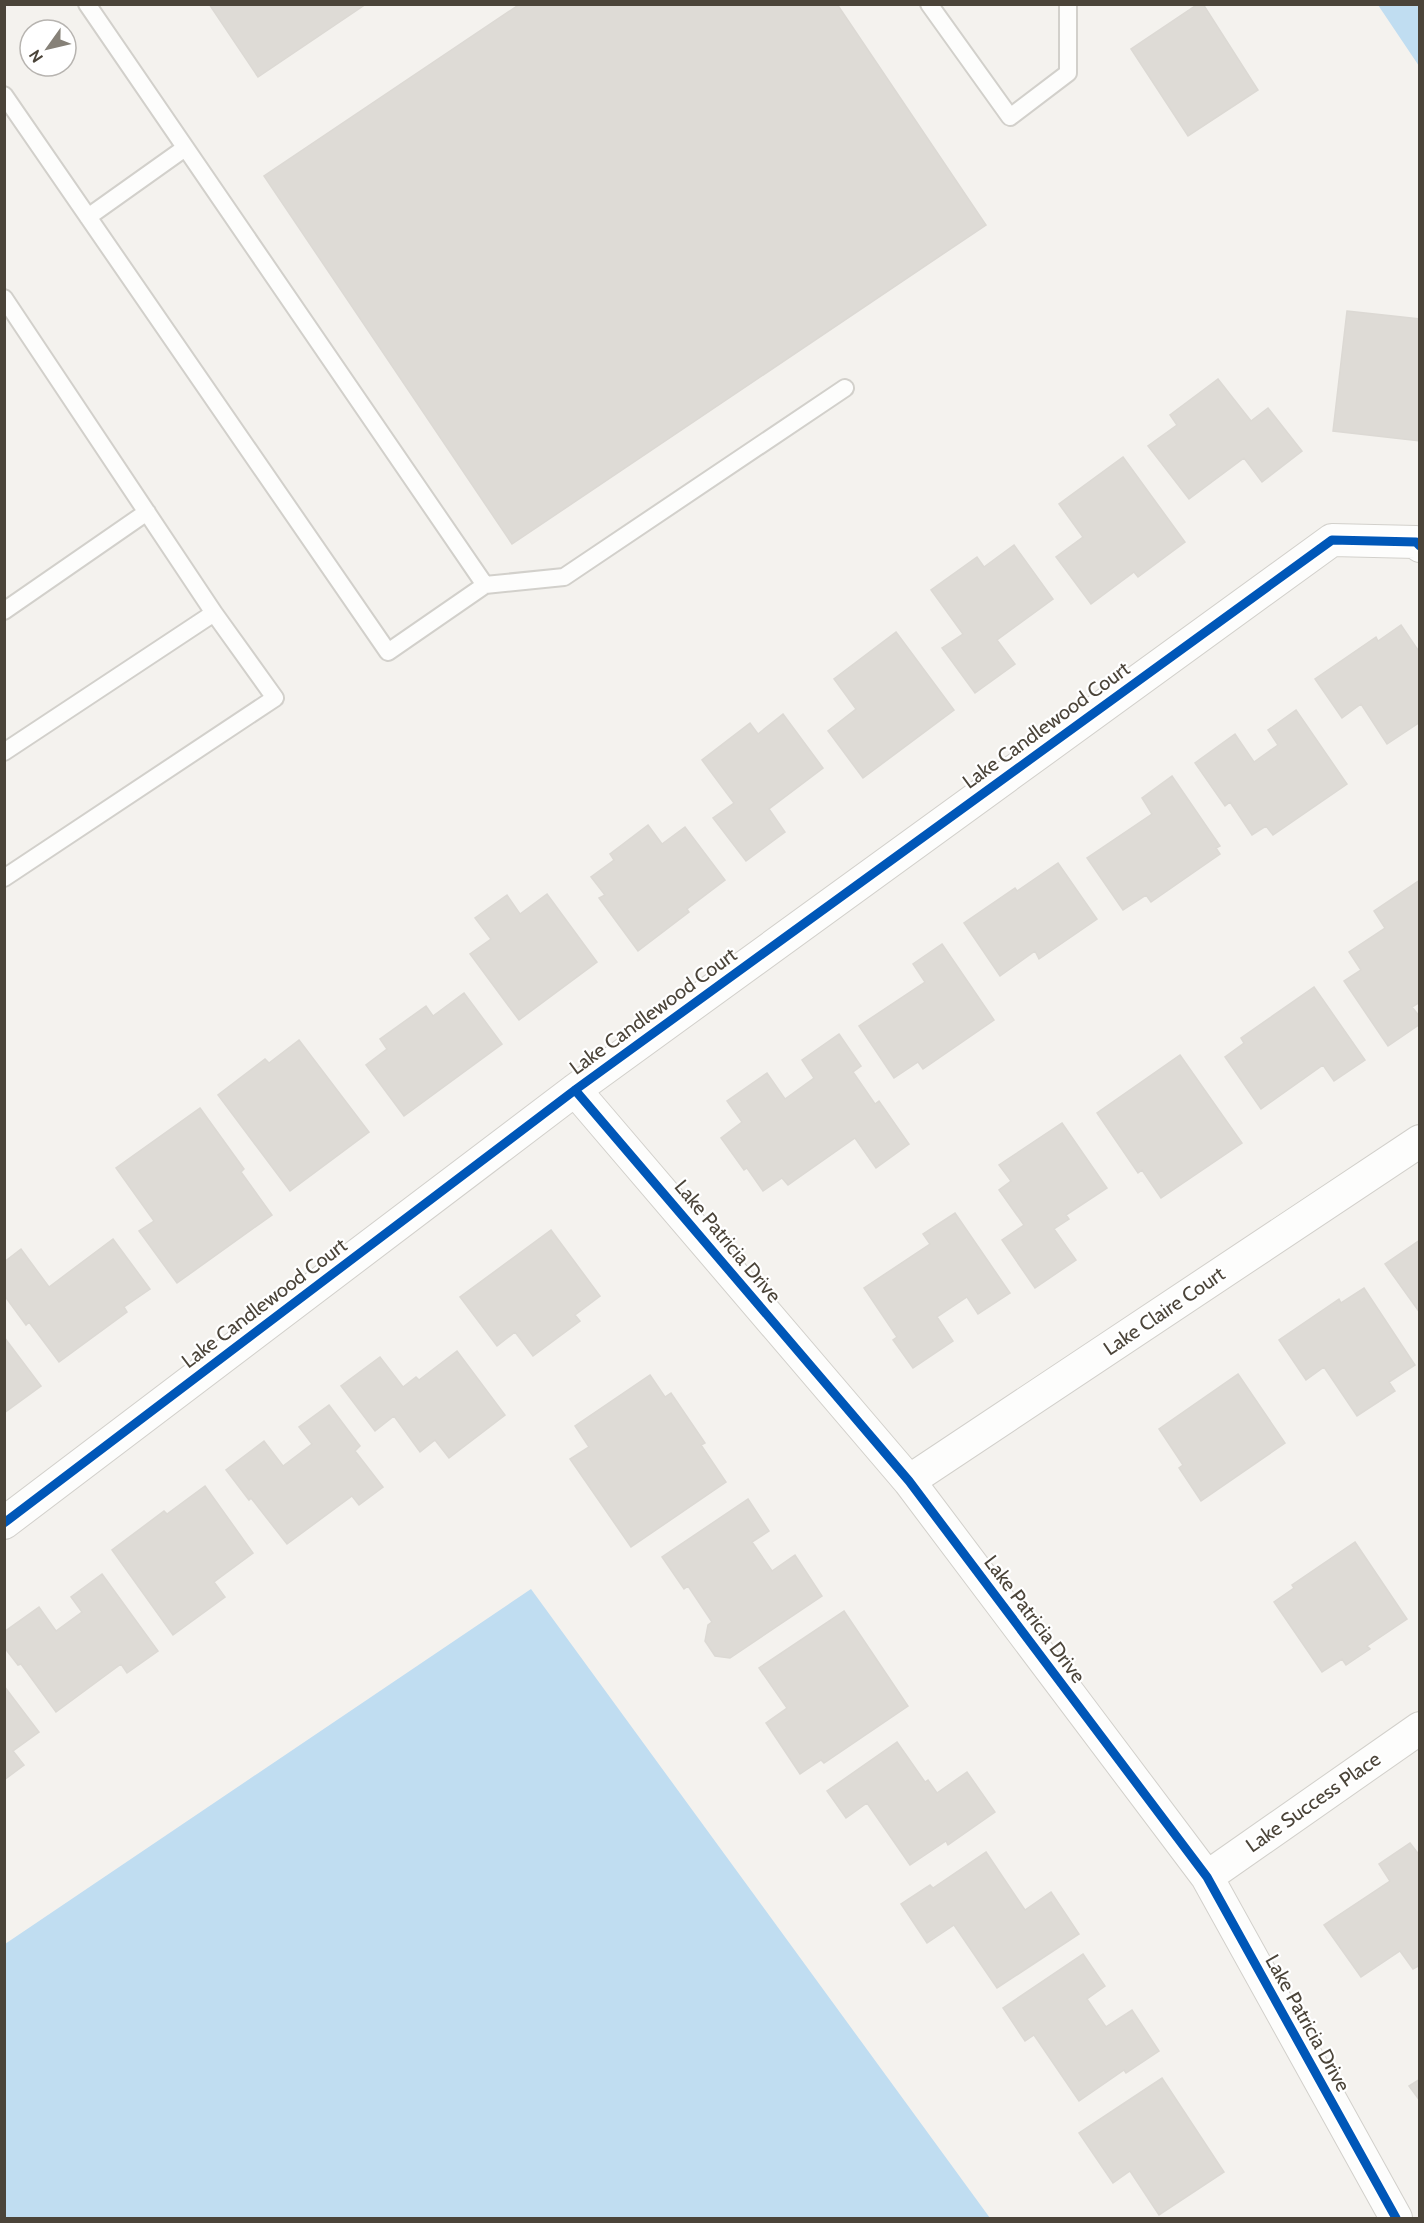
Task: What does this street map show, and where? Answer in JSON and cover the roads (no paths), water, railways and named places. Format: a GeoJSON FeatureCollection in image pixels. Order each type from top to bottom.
{"type":"FeatureCollection","features":[{"type":"Feature","properties":{"kind":"street","name":"Lake Candlewood Court"},"geometry":{"type":"LineString","coordinates":[[4,1523],[575,1090],[1332,540],[1416,542],[1419,546]]}},
{"type":"Feature","properties":{"kind":"street","name":"Lake Patricia Drive"},"geometry":{"type":"LineString","coordinates":[[575,1090],[909,1481],[1207,1876],[1396,2218]]}},
{"type":"Feature","properties":{"kind":"street","name":"Lake Claire Court"},"geometry":{"type":"LineString","coordinates":[[909,1481],[1419,1141]]}},
{"type":"Feature","properties":{"kind":"street","name":"Lake Success Place"},"geometry":{"type":"LineString","coordinates":[[1207,1876],[1419,1728]]}},
{"type":"Feature","properties":{"kind":"lane"},"geometry":{"type":"LineString","coordinates":[[87,4],[485,585]]}},
{"type":"Feature","properties":{"kind":"lane"},"geometry":{"type":"LineString","coordinates":[[929,4],[1010,117],[1068,73],[1068,4]]}},
{"type":"Feature","properties":{"kind":"lane"},"geometry":{"type":"LineString","coordinates":[[4,95],[387,652],[485,585],[564,577],[845,388]]}},
{"type":"Feature","properties":{"kind":"lane"},"geometry":{"type":"LineString","coordinates":[[88,217],[185,148]]}},
{"type":"Feature","properties":{"kind":"lane"},"geometry":{"type":"LineString","coordinates":[[4,298],[214,613],[275,698],[4,878]]}},
{"type":"Feature","properties":{"kind":"lane"},"geometry":{"type":"LineString","coordinates":[[4,611],[147,512]]}},
{"type":"Feature","properties":{"kind":"lane"},"geometry":{"type":"LineString","coordinates":[[4,752],[214,613]]}},
{"type":"Feature","properties":{"kind":"water"},"geometry":{"type":"Polygon","coordinates":[[[1378,5],[1419,5],[1419,66],[1378,5]]]}},
{"type":"Feature","properties":{"kind":"water"},"geometry":{"type":"Polygon","coordinates":[[[531,1589],[990,2218],[5,2218],[5,1944],[531,1589]]]}}]}
